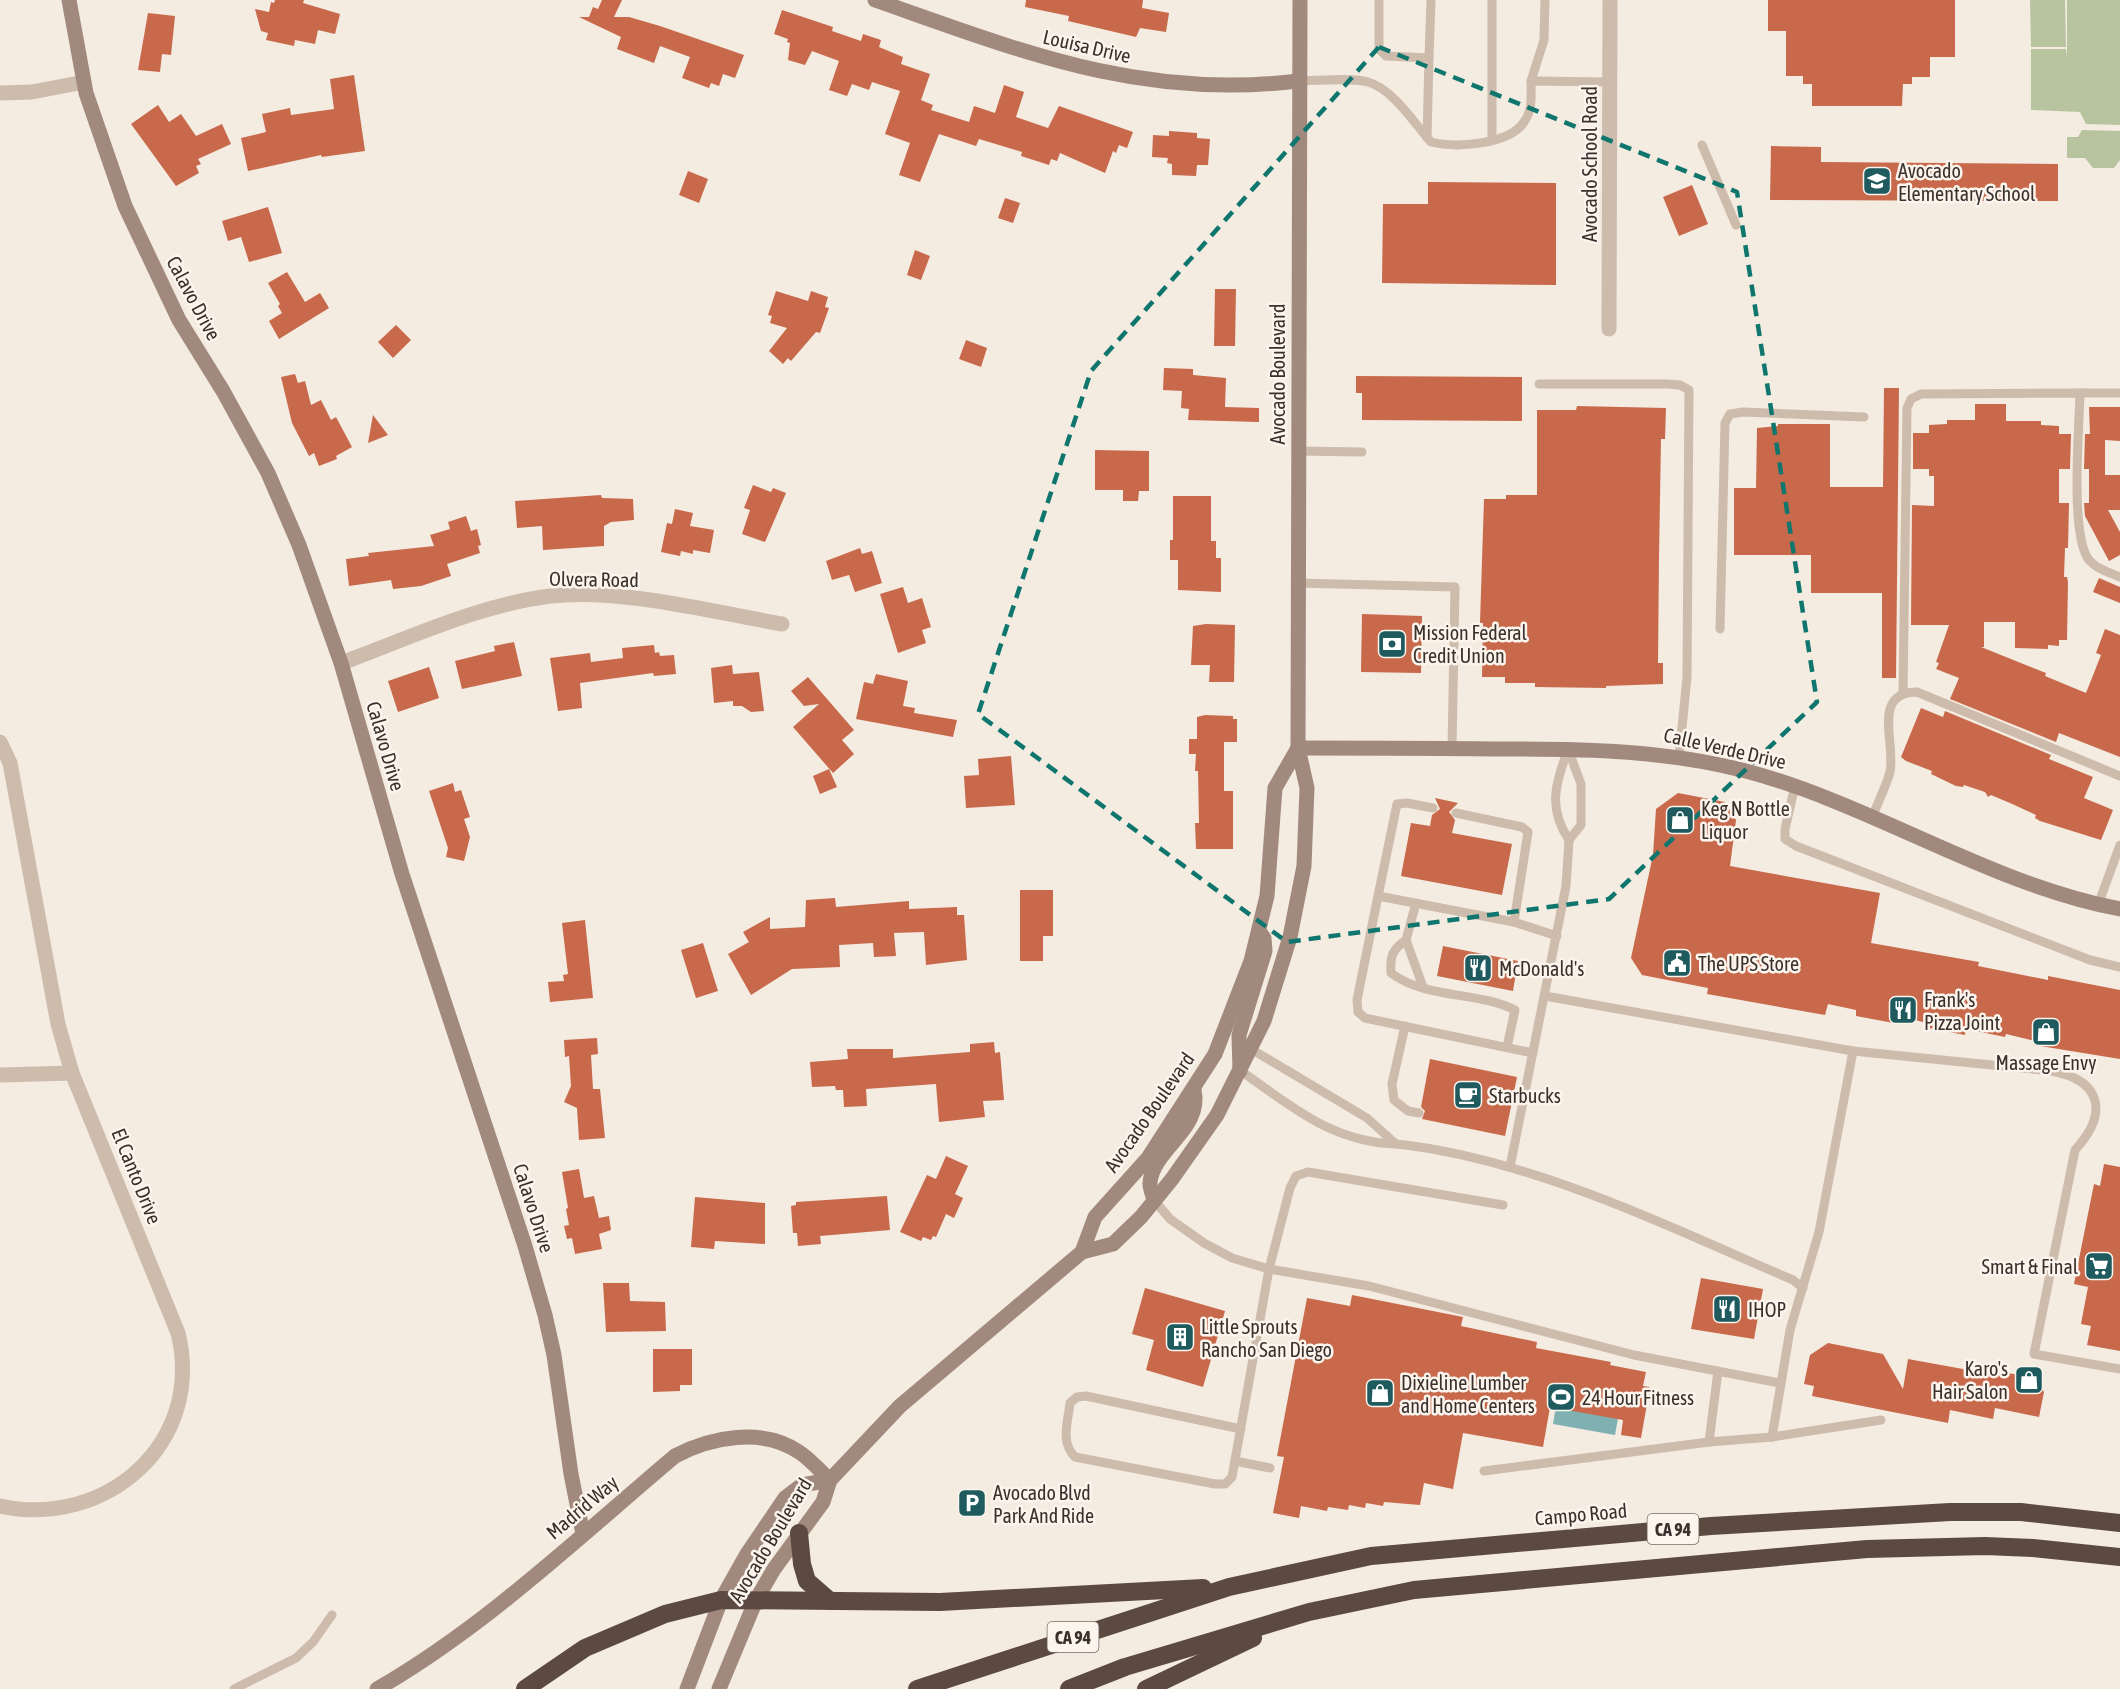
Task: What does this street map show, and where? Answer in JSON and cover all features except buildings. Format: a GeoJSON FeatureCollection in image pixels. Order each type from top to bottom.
{"type":"FeatureCollection","features":[{"type":"Feature","properties":{"kind":"highway","name":"Campo Road"},"geometry":{"type":"LineString","coordinates":[[1229,1587],[1371,1556],[1712,1526],[1962,1512],[2021,1512],[2120,1523]]}},
{"type":"Feature","properties":{"kind":"highway"},"geometry":{"type":"LineString","coordinates":[[799,1533],[802,1564],[807,1581],[830,1601]]}},
{"type":"Feature","properties":{"kind":"highway","name":"CA 94"},"geometry":{"type":"LineString","coordinates":[[1070,1689],[1125,1667],[1309,1612],[1414,1590],[1867,1549],[1985,1546],[2120,1557]]}},
{"type":"Feature","properties":{"kind":"highway"},"geometry":{"type":"LineString","coordinates":[[525,1689],[585,1648],[665,1614],[721,1600],[940,1602],[1229,1587]]}},
{"type":"Feature","properties":{"kind":"highway","name":"CA 94"},"geometry":{"type":"LineString","coordinates":[[918,1689],[1229,1587]]}},
{"type":"Feature","properties":{"kind":"highway"},"geometry":{"type":"LineString","coordinates":[[1146,1689],[1309,1612]]}},
{"type":"Feature","properties":{"kind":"main road","name":"Calavo Drive"},"geometry":{"type":"LineString","coordinates":[[69,0],[84,82],[109,162],[141,242],[179,320],[223,391],[268,473],[299,545],[341,663],[402,874],[525,1246],[545,1315],[556,1364],[571,1474],[583,1534]]}},
{"type":"Feature","properties":{"kind":"main road","name":"Louisa Drive"},"geometry":{"type":"LineString","coordinates":[[875,0],[1034,55],[1104,73],[1172,82],[1252,86],[1298,81]]}},
{"type":"Feature","properties":{"kind":"main road","name":"Avocado Boulevard"},"geometry":{"type":"LineString","coordinates":[[719,1689],[756,1600],[822,1502],[830,1480],[900,1406],[1082,1252],[1113,1244],[1154,1200],[1217,1115],[1264,1021],[1290,937],[1304,866],[1307,788],[1298,748],[1300,0]]}},
{"type":"Feature","properties":{"kind":"main road","name":"Avocado Boulevard"},"geometry":{"type":"LineString","coordinates":[[1082,1252],[1095,1216],[1148,1158],[1194,1090],[1215,1054],[1251,961],[1268,887],[1275,788],[1298,748]]}},
{"type":"Feature","properties":{"kind":"main road","name":"Calle Verde Drive"},"geometry":{"type":"LineString","coordinates":[[1298,748],[1568,749],[1652,753],[1744,770],[1795,786],[1873,816],[2010,876],[2098,905],[2120,909]]}},
{"type":"Feature","properties":{"kind":"main road"},"geometry":{"type":"LineString","coordinates":[[1240,1071],[1239,1035],[1265,951],[1264,938],[1258,931]]}},
{"type":"Feature","properties":{"kind":"main road"},"geometry":{"type":"LineString","coordinates":[[1154,1200],[1149,1184],[1154,1170],[1194,1113],[1196,1100],[1194,1090]]}},
{"type":"Feature","properties":{"kind":"main road","name":"Madrid Way"},"geometry":{"type":"LineString","coordinates":[[377,1689],[431,1655],[491,1611],[675,1456],[719,1439],[752,1438],[783,1445],[798,1452],[830,1480]]}},
{"type":"Feature","properties":{"kind":"main road","name":"Avocado Boulevard"},"geometry":{"type":"LineString","coordinates":[[687,1689],[721,1600],[747,1554],[785,1498],[802,1485],[830,1480]]}},
{"type":"Feature","properties":{"kind":"street","name":"Avocado School Road"},"geometry":{"type":"LineString","coordinates":[[1609,328],[1610,0]]}},
{"type":"Feature","properties":{"kind":"street"},"geometry":{"type":"LineString","coordinates":[[0,93],[32,92],[84,82]]}},
{"type":"Feature","properties":{"kind":"street","name":"Olvera Road"},"geometry":{"type":"LineString","coordinates":[[341,663],[494,608],[551,596],[625,597],[782,624]]}},
{"type":"Feature","properties":{"kind":"street","name":"El Canto Drive"},"geometry":{"type":"LineString","coordinates":[[0,742],[10,763],[58,1024],[72,1073],[178,1333],[184,1364],[182,1395],[172,1425],[156,1452],[130,1476],[114,1487],[87,1499],[58,1506],[26,1509],[0,1506]]}},
{"type":"Feature","properties":{"kind":"street"},"geometry":{"type":"LineString","coordinates":[[0,1075],[72,1073]]}},
{"type":"Feature","properties":{"kind":"lane"},"geometry":{"type":"LineString","coordinates":[[1379,0],[1379,49],[1386,56],[1429,58]]}},
{"type":"Feature","properties":{"kind":"lane"},"geometry":{"type":"LineString","coordinates":[[1427,138],[1431,0]]}},
{"type":"Feature","properties":{"kind":"lane"},"geometry":{"type":"LineString","coordinates":[[1491,139],[1492,0]]}},
{"type":"Feature","properties":{"kind":"lane"},"geometry":{"type":"LineString","coordinates":[[1298,81],[1366,81],[1379,87],[1431,142],[1466,146],[1504,136],[1524,124],[1531,106],[1531,81],[1544,40],[1545,0]]}},
{"type":"Feature","properties":{"kind":"lane"},"geometry":{"type":"LineString","coordinates":[[1531,81],[1610,82]]}},
{"type":"Feature","properties":{"kind":"lane"},"geometry":{"type":"LineString","coordinates":[[1702,144],[1736,225]]}},
{"type":"Feature","properties":{"kind":"lane"},"geometry":{"type":"LineString","coordinates":[[1539,384],[1667,384],[1680,385],[1689,390],[1687,676],[1679,758]]}},
{"type":"Feature","properties":{"kind":"lane"},"geometry":{"type":"LineString","coordinates":[[2080,393],[2078,480],[2081,538],[2086,556],[2095,565],[2120,577]]}},
{"type":"Feature","properties":{"kind":"lane"},"geometry":{"type":"LineString","coordinates":[[1903,692],[1907,408],[1911,399],[1921,394],[2120,393]]}},
{"type":"Feature","properties":{"kind":"lane"},"geometry":{"type":"LineString","coordinates":[[1720,629],[1725,423],[1730,414],[1743,412],[1864,417]]}},
{"type":"Feature","properties":{"kind":"lane"},"geometry":{"type":"LineString","coordinates":[[1298,451],[1362,452]]}},
{"type":"Feature","properties":{"kind":"lane"},"geometry":{"type":"LineString","coordinates":[[1298,583],[1455,587],[1452,748]]}},
{"type":"Feature","properties":{"kind":"lane"},"geometry":{"type":"LineString","coordinates":[[1873,816],[1890,770],[1889,712],[1894,699],[1903,692],[1917,692],[2120,776]]}},
{"type":"Feature","properties":{"kind":"lane"},"geometry":{"type":"LineString","coordinates":[[1568,749],[1556,784],[1557,822],[1569,840]]}},
{"type":"Feature","properties":{"kind":"lane"},"geometry":{"type":"LineString","coordinates":[[1510,1167],[1557,936],[1566,886],[1569,840],[1581,825],[1581,784],[1568,749]]}},
{"type":"Feature","properties":{"kind":"lane"},"geometry":{"type":"LineString","coordinates":[[1795,786],[1785,829],[1785,839],[1796,846],[2090,960],[2120,967]]}},
{"type":"Feature","properties":{"kind":"lane"},"geometry":{"type":"LineString","coordinates":[[1433,808],[1407,803],[1397,804],[1357,1000],[1358,1012],[1365,1018],[1533,1053]]}},
{"type":"Feature","properties":{"kind":"lane"},"geometry":{"type":"LineString","coordinates":[[1456,813],[1522,827],[1527,832],[1514,922]]}},
{"type":"Feature","properties":{"kind":"lane"},"geometry":{"type":"LineString","coordinates":[[2098,905],[2120,845]]}},
{"type":"Feature","properties":{"kind":"lane"},"geometry":{"type":"LineString","coordinates":[[1378,896],[1514,922],[1557,936]]}},
{"type":"Feature","properties":{"kind":"lane"},"geometry":{"type":"LineString","coordinates":[[1416,903],[1406,940],[1423,987]]}},
{"type":"Feature","properties":{"kind":"lane"},"geometry":{"type":"LineString","coordinates":[[1406,940],[1394,949],[1390,957],[1391,973],[1400,980],[1423,987],[1491,1000],[1515,1010],[1507,1047]]}},
{"type":"Feature","properties":{"kind":"lane"},"geometry":{"type":"LineString","coordinates":[[1545,996],[1853,1051],[2073,1075],[2085,1083],[2095,1098],[2096,1119],[2089,1133],[2075,1150],[2034,1354],[2120,1369]]}},
{"type":"Feature","properties":{"kind":"lane"},"geometry":{"type":"LineString","coordinates":[[1405,1026],[1392,1084],[1394,1100],[1408,1111],[1419,1113]]}},
{"type":"Feature","properties":{"kind":"lane"},"geometry":{"type":"LineString","coordinates":[[1251,1048],[1367,1118],[1396,1144]]}},
{"type":"Feature","properties":{"kind":"lane"},"geometry":{"type":"LineString","coordinates":[[1772,1437],[1790,1330],[1819,1232],[1853,1051]]}},
{"type":"Feature","properties":{"kind":"lane"},"geometry":{"type":"LineString","coordinates":[[1240,1071],[1308,1118],[1343,1135],[1368,1143],[1396,1144],[1510,1167],[1629,1210],[1793,1280],[1803,1288]]}},
{"type":"Feature","properties":{"kind":"lane"},"geometry":{"type":"LineString","coordinates":[[1506,1130],[1517,1131]]}},
{"type":"Feature","properties":{"kind":"lane"},"geometry":{"type":"LineString","coordinates":[[1241,1429],[1086,1396],[1077,1397],[1070,1403],[1065,1439],[1067,1449],[1075,1457],[1225,1484],[1232,1476],[1241,1429],[1269,1269],[1290,1188],[1296,1176],[1308,1172],[1503,1205]]}},
{"type":"Feature","properties":{"kind":"lane"},"geometry":{"type":"LineString","coordinates":[[1154,1200],[1170,1219],[1204,1243],[1232,1258],[1269,1269],[1369,1286],[1634,1354],[1780,1383]]}},
{"type":"Feature","properties":{"kind":"lane"},"geometry":{"type":"LineString","coordinates":[[1709,1442],[1718,1371]]}},
{"type":"Feature","properties":{"kind":"lane"},"geometry":{"type":"LineString","coordinates":[[1484,1471],[1709,1442],[1772,1437],[1881,1420]]}},
{"type":"Feature","properties":{"kind":"lane"},"geometry":{"type":"LineString","coordinates":[[1235,1461],[1270,1468]]}},
{"type":"Feature","properties":{"kind":"lane"},"geometry":{"type":"LineString","coordinates":[[234,1689],[296,1658],[313,1642],[332,1616]]}},
{"type":"Feature","properties":{"kind":"highlighted area"},"geometry":{"type":"Polygon","coordinates":[[[1379,47],[1737,192],[1817,702],[1609,899],[1287,942],[978,714],[1091,371],[1379,47]]]}},
{"type":"Feature","properties":{"kind":"green space"},"geometry":{"type":"Polygon","coordinates":[[[2030,0],[2065,0],[2066,47],[2031,47],[2030,0]]]}},
{"type":"Feature","properties":{"kind":"green space"},"geometry":{"type":"Polygon","coordinates":[[[2067,0],[2120,0],[2120,125],[2086,124],[2080,112],[2031,110],[2031,49],[2066,49],[2067,57],[2067,0]]]}},
{"type":"Feature","properties":{"kind":"green space"},"geometry":{"type":"Polygon","coordinates":[[[2082,130],[2120,131],[2120,160],[2114,168],[2093,168],[2085,158],[2067,158],[2067,137],[2078,137],[2082,130]]]}},
{"type":"Feature","properties":{"kind":"water"},"geometry":{"type":"Polygon","coordinates":[[[1556,1406],[1618,1418],[1615,1435],[1553,1424],[1556,1406]]]}},
{"type":"Feature","properties":{"kind":"place","name":"Avocado Elementary School"},"geometry":{"type":"Point","coordinates":[1877,181]}},
{"type":"Feature","properties":{"kind":"place","name":"Mission Federal Credit Union"},"geometry":{"type":"Point","coordinates":[1392,644]}},
{"type":"Feature","properties":{"kind":"place","name":"Keg N Bottle Liquor"},"geometry":{"type":"Point","coordinates":[1680,820]}},
{"type":"Feature","properties":{"kind":"place","name":"The UPS Store"},"geometry":{"type":"Point","coordinates":[1677,963]}},
{"type":"Feature","properties":{"kind":"place","name":"McDonald's"},"geometry":{"type":"Point","coordinates":[1478,968]}},
{"type":"Feature","properties":{"kind":"place","name":"Frank's Pizza Joint"},"geometry":{"type":"Point","coordinates":[1903,1010]}},
{"type":"Feature","properties":{"kind":"place","name":"Massage Envy"},"geometry":{"type":"Point","coordinates":[2046,1032]}},
{"type":"Feature","properties":{"kind":"place","name":"Starbucks"},"geometry":{"type":"Point","coordinates":[1468,1095]}},
{"type":"Feature","properties":{"kind":"place","name":"Smart & Final"},"geometry":{"type":"Point","coordinates":[2099,1266]}},
{"type":"Feature","properties":{"kind":"place","name":"IHOP"},"geometry":{"type":"Point","coordinates":[1727,1309]}},
{"type":"Feature","properties":{"kind":"place","name":"Little Sprouts Rancho San Diego"},"geometry":{"type":"Point","coordinates":[1180,1337]}},
{"type":"Feature","properties":{"kind":"place","name":"Karo's Hair Salon"},"geometry":{"type":"Point","coordinates":[2029,1380]}},
{"type":"Feature","properties":{"kind":"place","name":"Dixieline Lumber and Home Centers"},"geometry":{"type":"Point","coordinates":[1380,1393]}},
{"type":"Feature","properties":{"kind":"place","name":"24 Hour Fitness"},"geometry":{"type":"Point","coordinates":[1561,1397]}},
{"type":"Feature","properties":{"kind":"place","name":"Avocado Blvd Park And Ride"},"geometry":{"type":"Point","coordinates":[972,1503]}}]}
